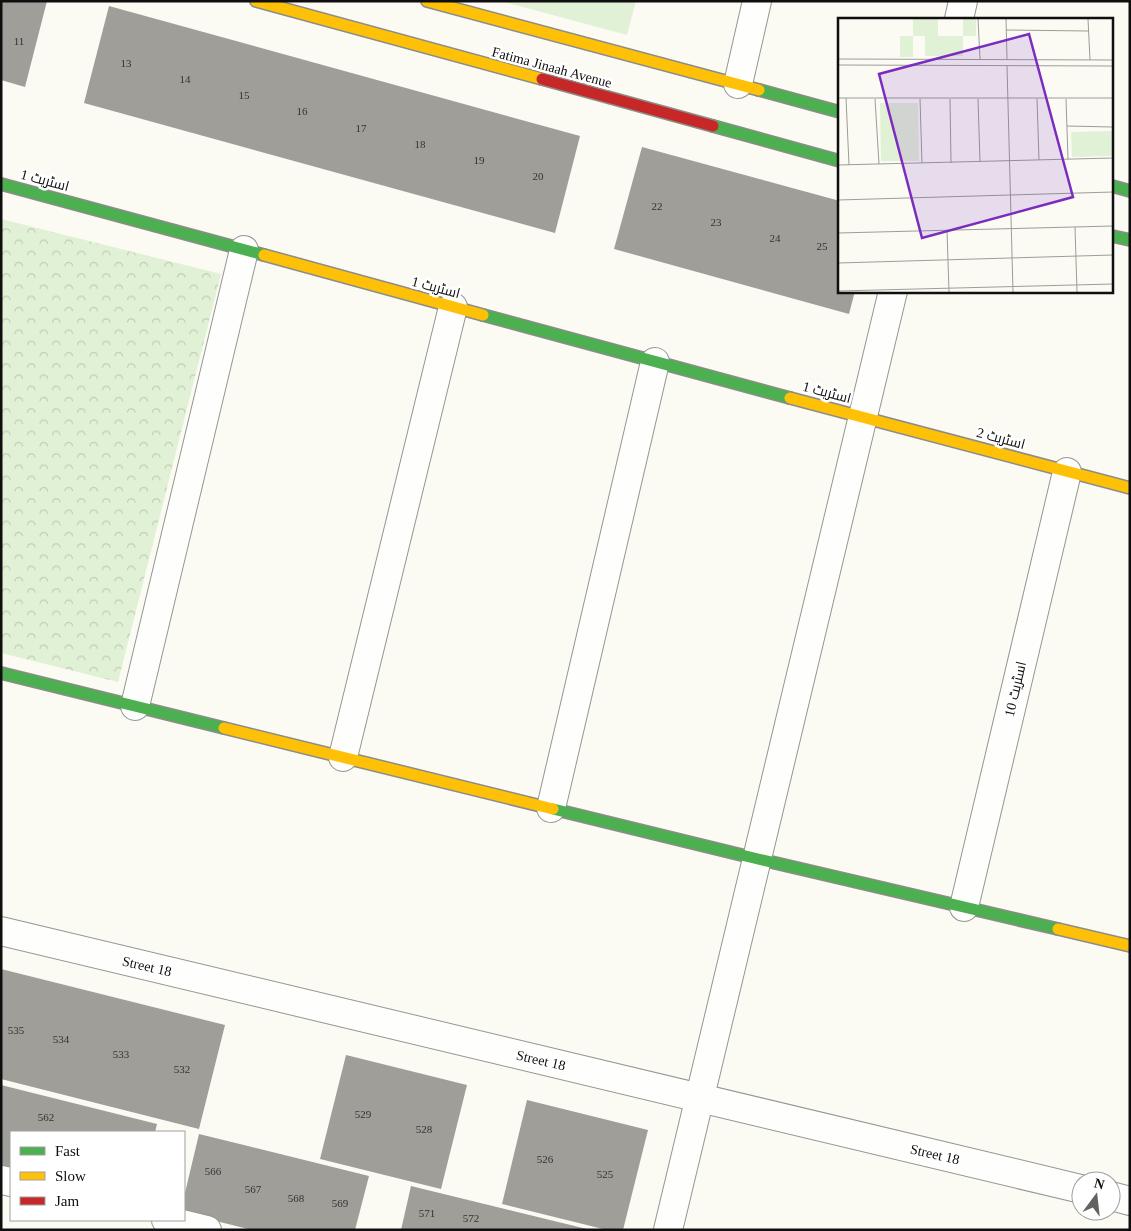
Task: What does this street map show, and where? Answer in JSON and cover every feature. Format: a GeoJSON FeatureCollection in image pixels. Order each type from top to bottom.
{"type":"FeatureCollection","features":[{"type":"Feature","properties":{"kind":"street","name":"Fatima Jinaah Avenue"},"geometry":{"type":"LineString","coordinates":[[256,1],[838,160]]}},
{"type":"Feature","properties":{"kind":"street"},"geometry":{"type":"LineString","coordinates":[[428,1],[838,111]]}},
{"type":"Feature","properties":{"kind":"street"},"geometry":{"type":"LineString","coordinates":[[738,84],[757,1]]}},
{"type":"Feature","properties":{"kind":"street"},"geometry":{"type":"LineString","coordinates":[[959,18],[963,1]]}},
{"type":"Feature","properties":{"kind":"street","name":"اسٹریٹ 1"},"geometry":{"type":"LineString","coordinates":[[1,184],[864,417]]}},
{"type":"Feature","properties":{"kind":"street"},"geometry":{"type":"LineString","coordinates":[[1114,187],[1130,191]]}},
{"type":"Feature","properties":{"kind":"street"},"geometry":{"type":"LineString","coordinates":[[1114,236],[1130,240]]}},
{"type":"Feature","properties":{"kind":"street"},"geometry":{"type":"LineString","coordinates":[[135,706],[244,250]]}},
{"type":"Feature","properties":{"kind":"street"},"geometry":{"type":"LineString","coordinates":[[668,1230],[893,292]]}},
{"type":"Feature","properties":{"kind":"street"},"geometry":{"type":"LineString","coordinates":[[343,757],[452,307]]}},
{"type":"Feature","properties":{"kind":"street"},"geometry":{"type":"LineString","coordinates":[[551,808],[655,362]]}},
{"type":"Feature","properties":{"kind":"street","name":"اسٹریٹ 2"},"geometry":{"type":"LineString","coordinates":[[864,417],[1130,488]]}},
{"type":"Feature","properties":{"kind":"street","name":"اسٹریٹ 10"},"geometry":{"type":"LineString","coordinates":[[964,907],[1067,472]]}},
{"type":"Feature","properties":{"kind":"street"},"geometry":{"type":"LineString","coordinates":[[1,673],[758,859],[1130,946]]}},
{"type":"Feature","properties":{"kind":"street","name":"Street 18"},"geometry":{"type":"LineString","coordinates":[[1,931],[1071,1187]]}},
{"type":"Feature","properties":{"kind":"green space"},"geometry":{"type":"Polygon","coordinates":[[[501,1],[636,1],[627,35],[501,1]]]}},
{"type":"Feature","properties":{"kind":"green space"},"geometry":{"type":"Polygon","coordinates":[[[1,219],[221,274],[118,682],[1,653],[1,219]]]}},
{"type":"Feature","properties":{"kind":"building"},"geometry":{"type":"Polygon","coordinates":[[[1,1],[47,1],[25,87],[1,80],[1,1]]]}},
{"type":"Feature","properties":{"kind":"building"},"geometry":{"type":"Polygon","coordinates":[[[109,6],[580,136],[555,233],[84,103],[109,6]]]}},
{"type":"Feature","properties":{"kind":"building"},"geometry":{"type":"Polygon","coordinates":[[[642,147],[838,200],[838,292],[855,292],[849,314],[614,249],[642,147]]]}},
{"type":"Feature","properties":{"kind":"building"},"geometry":{"type":"Polygon","coordinates":[[[1,969],[225,1025],[199,1129],[1,1079],[1,969]]]}},
{"type":"Feature","properties":{"kind":"building"},"geometry":{"type":"Polygon","coordinates":[[[346,1055],[467,1085],[441,1189],[320,1159],[346,1055]]]}},
{"type":"Feature","properties":{"kind":"building"},"geometry":{"type":"Polygon","coordinates":[[[1,1085],[157,1124],[155,1131],[10,1131],[10,1170],[1,1168],[1,1085]]]}},
{"type":"Feature","properties":{"kind":"building"},"geometry":{"type":"Polygon","coordinates":[[[527,1100],[648,1130],[623,1230],[607,1230],[502,1204],[527,1100]]]}},
{"type":"Feature","properties":{"kind":"building"},"geometry":{"type":"Polygon","coordinates":[[[199,1134],[369,1176],[355,1230],[252,1230],[185,1213],[185,1193],[199,1134]]]}},
{"type":"Feature","properties":{"kind":"building"},"geometry":{"type":"Polygon","coordinates":[[[411,1186],[587,1229],[587,1230],[401,1230],[411,1186]]]}},
{"type":"Feature","properties":{"kind":"traffic: fast"},"geometry":{"type":"LineString","coordinates":[[759,90],[838,111]]}},
{"type":"Feature","properties":{"kind":"traffic: fast"},"geometry":{"type":"LineString","coordinates":[[713,126],[838,160]]}},
{"type":"Feature","properties":{"kind":"traffic: fast"},"geometry":{"type":"LineString","coordinates":[[1,184],[264,255]]}},
{"type":"Feature","properties":{"kind":"traffic: fast"},"geometry":{"type":"LineString","coordinates":[[1114,187],[1130,191]]}},
{"type":"Feature","properties":{"kind":"traffic: fast"},"geometry":{"type":"LineString","coordinates":[[1114,236],[1130,240]]}},
{"type":"Feature","properties":{"kind":"traffic: fast"},"geometry":{"type":"LineString","coordinates":[[483,315],[790,398]]}},
{"type":"Feature","properties":{"kind":"traffic: fast"},"geometry":{"type":"LineString","coordinates":[[1,673],[224,728]]}},
{"type":"Feature","properties":{"kind":"traffic: fast"},"geometry":{"type":"LineString","coordinates":[[553,809],[1058,929]]}},
{"type":"Feature","properties":{"kind":"traffic: slow"},"geometry":{"type":"LineString","coordinates":[[256,1],[542,79]]}},
{"type":"Feature","properties":{"kind":"traffic: slow"},"geometry":{"type":"LineString","coordinates":[[427,1],[759,90]]}},
{"type":"Feature","properties":{"kind":"traffic: slow"},"geometry":{"type":"LineString","coordinates":[[264,255],[483,315]]}},
{"type":"Feature","properties":{"kind":"traffic: slow"},"geometry":{"type":"LineString","coordinates":[[790,398],[1130,488]]}},
{"type":"Feature","properties":{"kind":"traffic: slow"},"geometry":{"type":"LineString","coordinates":[[224,728],[553,809]]}},
{"type":"Feature","properties":{"kind":"traffic: slow"},"geometry":{"type":"LineString","coordinates":[[1058,929],[1130,946]]}},
{"type":"Feature","properties":{"kind":"traffic: jam"},"geometry":{"type":"LineString","coordinates":[[542,79],[713,126]]}}]}
